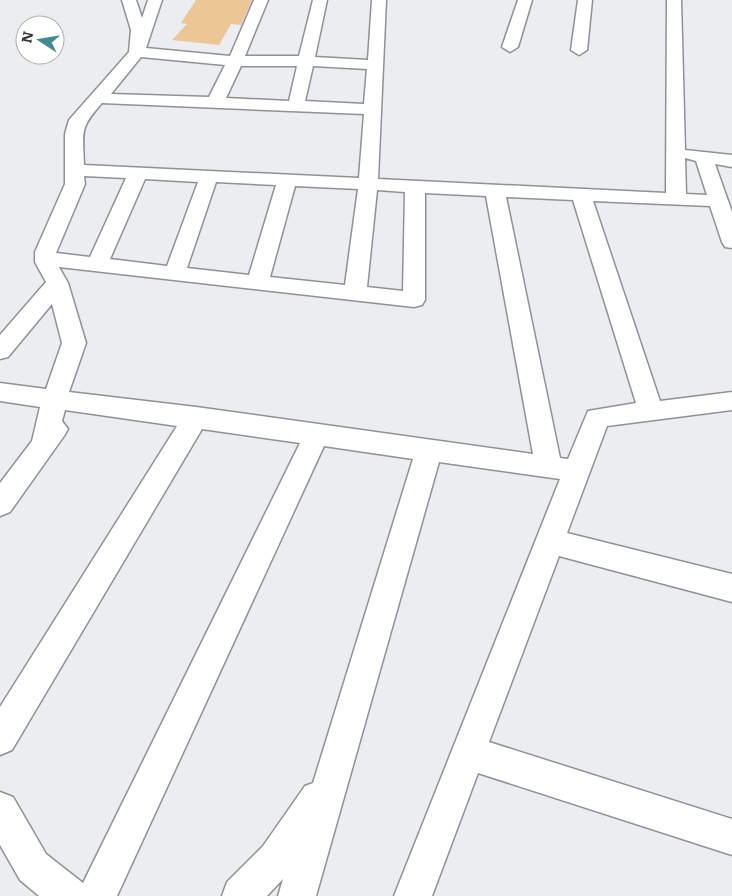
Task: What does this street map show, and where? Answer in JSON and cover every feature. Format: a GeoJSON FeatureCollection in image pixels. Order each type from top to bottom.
{"type":"FeatureCollection","features":[{"type":"Feature","properties":{"kind":"street"},"geometry":{"type":"LineString","coordinates":[[129,0],[138,30],[137,52]]}},
{"type":"Feature","properties":{"kind":"street"},"geometry":{"type":"LineString","coordinates":[[0,504],[44,444],[66,399],[74,343],[57,283],[46,259],[45,252],[75,184],[74,134],[78,120],[128,65],[137,52],[155,0]]}},
{"type":"Feature","properties":{"kind":"street"},"geometry":{"type":"LineString","coordinates":[[215,103],[254,21],[261,0]]}},
{"type":"Feature","properties":{"kind":"street"},"geometry":{"type":"LineString","coordinates":[[296,106],[320,0]]}},
{"type":"Feature","properties":{"kind":"street"},"geometry":{"type":"LineString","coordinates":[[355,293],[368,184],[379,0]]}},
{"type":"Feature","properties":{"kind":"street"},"geometry":{"type":"LineString","coordinates":[[510,47],[525,0]]}},
{"type":"Feature","properties":{"kind":"street"},"geometry":{"type":"LineString","coordinates":[[579,50],[586,0]]}},
{"type":"Feature","properties":{"kind":"street"},"geometry":{"type":"LineString","coordinates":[[674,0],[676,199]]}},
{"type":"Feature","properties":{"kind":"street"},"geometry":{"type":"LineString","coordinates":[[137,52],[234,61],[306,61],[375,65]]}},
{"type":"Feature","properties":{"kind":"street"},"geometry":{"type":"LineString","coordinates":[[98,98],[373,109]]}},
{"type":"Feature","properties":{"kind":"street"},"geometry":{"type":"LineString","coordinates":[[676,152],[732,161]]}},
{"type":"Feature","properties":{"kind":"street"},"geometry":{"type":"LineString","coordinates":[[704,157],[732,242]]}},
{"type":"Feature","properties":{"kind":"street"},"geometry":{"type":"LineString","coordinates":[[75,170],[718,201]]}},
{"type":"Feature","properties":{"kind":"street"},"geometry":{"type":"LineString","coordinates":[[97,264],[138,173]]}},
{"type":"Feature","properties":{"kind":"street"},"geometry":{"type":"LineString","coordinates":[[175,273],[209,176]]}},
{"type":"Feature","properties":{"kind":"street"},"geometry":{"type":"LineString","coordinates":[[258,282],[287,180]]}},
{"type":"Feature","properties":{"kind":"street"},"geometry":{"type":"LineString","coordinates":[[46,259],[414,300],[415,186]]}},
{"type":"Feature","properties":{"kind":"street"},"geometry":{"type":"LineString","coordinates":[[413,896],[550,540],[562,469],[494,190]]}},
{"type":"Feature","properties":{"kind":"street"},"geometry":{"type":"LineString","coordinates":[[581,194],[651,411]]}},
{"type":"Feature","properties":{"kind":"street"},"geometry":{"type":"LineString","coordinates":[[0,351],[57,283]]}},
{"type":"Feature","properties":{"kind":"street"},"geometry":{"type":"LineString","coordinates":[[0,392],[66,399],[562,469]]}},
{"type":"Feature","properties":{"kind":"street"},"geometry":{"type":"LineString","coordinates":[[562,469],[597,418],[732,401]]}},
{"type":"Feature","properties":{"kind":"street"},"geometry":{"type":"LineString","coordinates":[[0,738],[196,417]]}},
{"type":"Feature","properties":{"kind":"street"},"geometry":{"type":"LineString","coordinates":[[97,896],[317,434]]}},
{"type":"Feature","properties":{"kind":"street"},"geometry":{"type":"LineString","coordinates":[[297,896],[429,450]]}},
{"type":"Feature","properties":{"kind":"street"},"geometry":{"type":"LineString","coordinates":[[550,540],[732,588]]}},
{"type":"Feature","properties":{"kind":"street"},"geometry":{"type":"LineString","coordinates":[[468,753],[732,836]]}},
{"type":"Feature","properties":{"kind":"street"},"geometry":{"type":"LineString","coordinates":[[241,896],[276,859],[331,780]]}},
{"type":"Feature","properties":{"kind":"street"},"geometry":{"type":"LineString","coordinates":[[0,810],[33,867],[70,896]]}},
{"type":"Feature","properties":{"kind":"building"},"geometry":{"type":"Polygon","coordinates":[[[196,0],[252,0],[241,25],[231,24],[219,45],[172,40],[187,24],[181,23],[196,0]]]}}]}
